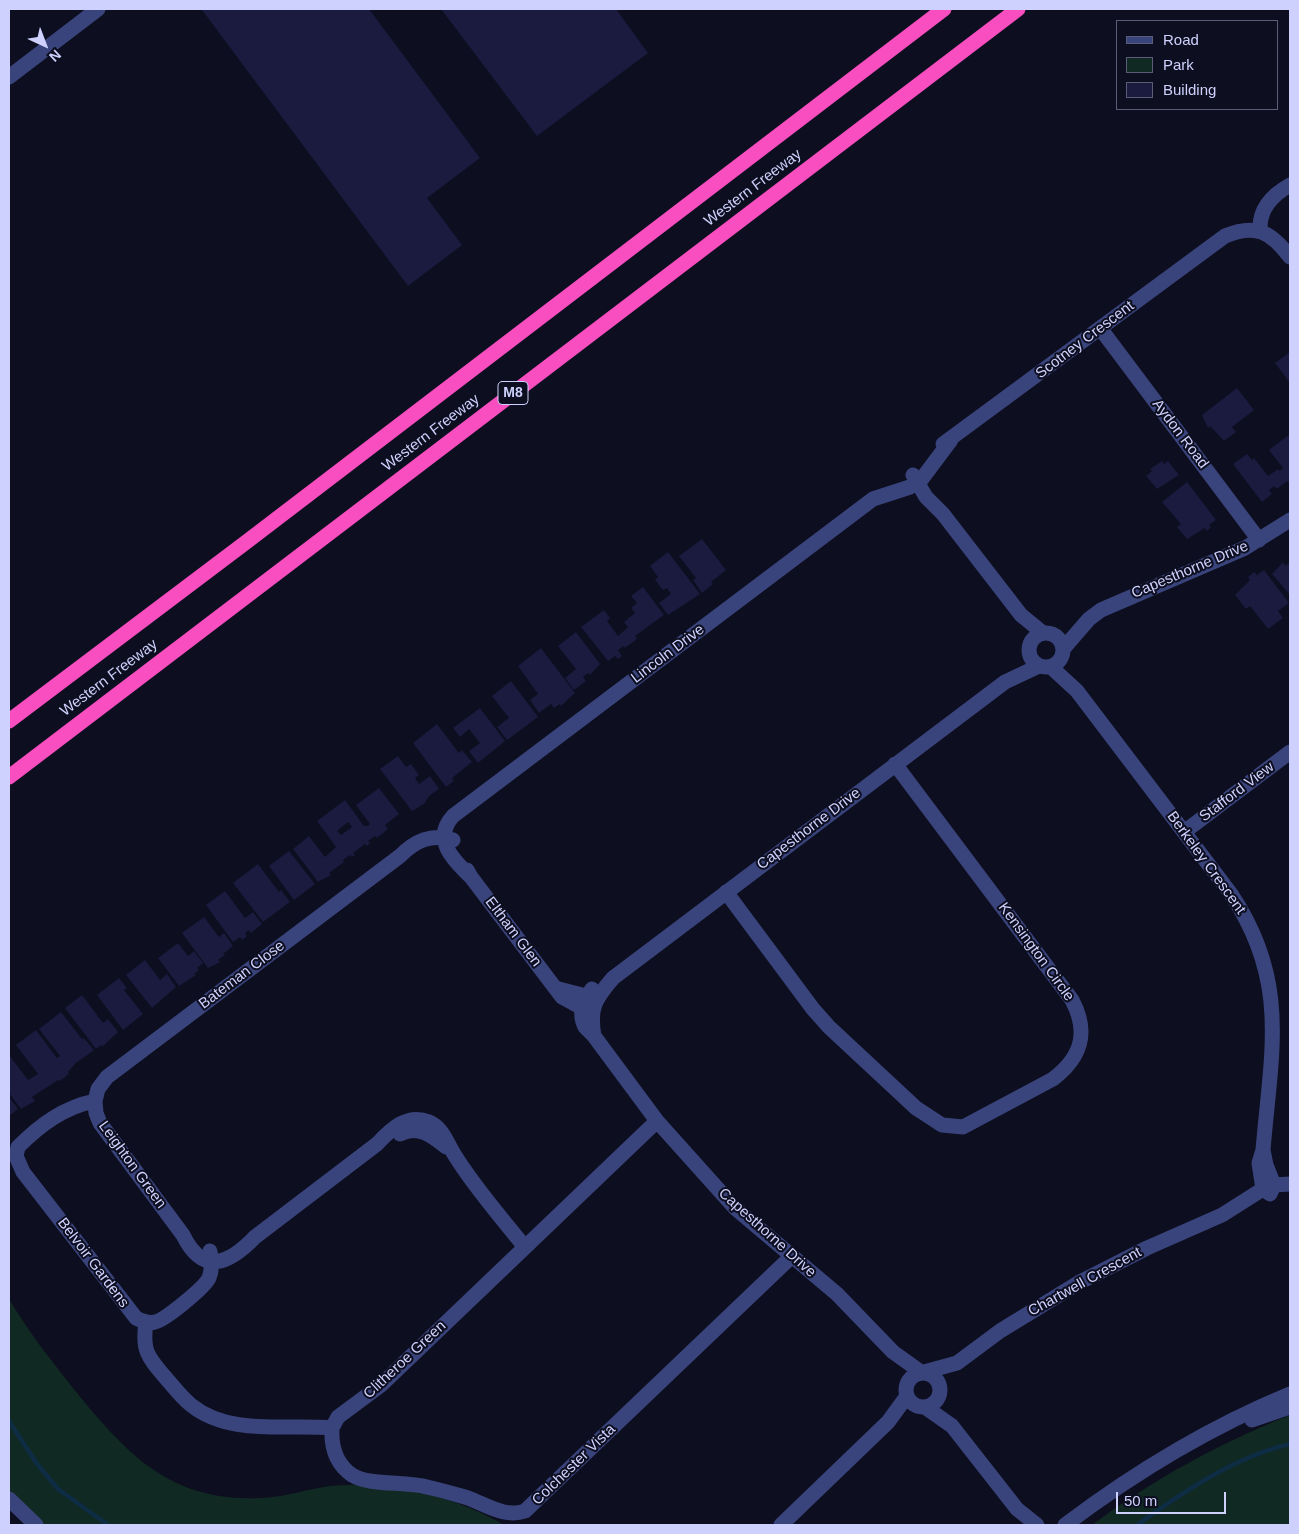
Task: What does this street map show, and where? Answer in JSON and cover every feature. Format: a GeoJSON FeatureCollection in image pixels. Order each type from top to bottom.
{"type":"FeatureCollection","features":[{"type":"Feature","properties":{"kind":"highway","name":"Western Freeway"},"geometry":{"type":"LineString","coordinates":[[9,721],[944,9]]}},
{"type":"Feature","properties":{"kind":"highway","name":"Western Freeway"},"geometry":{"type":"LineString","coordinates":[[9,776],[1018,9]]}},
{"type":"Feature","properties":{"kind":"street"},"geometry":{"type":"LineString","coordinates":[[9,77],[98,9]]}},
{"type":"Feature","properties":{"kind":"street"},"geometry":{"type":"LineString","coordinates":[[1288,255],[1276,231],[1262,224],[1290,186]]}},
{"type":"Feature","properties":{"kind":"street","name":"Scotney Crescent"},"geometry":{"type":"LineString","coordinates":[[917,479],[929,454],[951,440],[1219,239],[1262,224]]}},
{"type":"Feature","properties":{"kind":"street","name":"Aydon Road"},"geometry":{"type":"LineString","coordinates":[[1100,328],[1259,540]]}},
{"type":"Feature","properties":{"kind":"street"},"geometry":{"type":"LineString","coordinates":[[917,479],[932,494],[943,514],[1021,615],[1060,640],[1054,660],[1029,649],[1021,615]]}},
{"type":"Feature","properties":{"kind":"street","name":"Lincoln Drive"},"geometry":{"type":"LineString","coordinates":[[447,840],[463,809],[873,499],[885,486],[917,479]]}},
{"type":"Feature","properties":{"kind":"street","name":"Capesthorne Drive"},"geometry":{"type":"LineString","coordinates":[[1005,682],[1029,649],[1034,637],[1089,619],[1110,605],[1259,540],[1290,520]]}},
{"type":"Feature","properties":{"kind":"street","name":"Capesthorne Drive"},"geometry":{"type":"LineString","coordinates":[[923,1372],[893,1352],[837,1294],[735,1208],[657,1121],[594,1036],[592,1016],[587,1004],[596,998],[613,978],[1005,682],[1054,660],[1089,619]]}},
{"type":"Feature","properties":{"kind":"street","name":"Berkeley Crescent"},"geometry":{"type":"LineString","coordinates":[[1054,660],[1244,914],[1267,968],[1274,1027],[1273,1062],[1263,1150],[1269,1189]]}},
{"type":"Feature","properties":{"kind":"street","name":"Stafford View"},"geometry":{"type":"LineString","coordinates":[[1184,832],[1290,752]]}},
{"type":"Feature","properties":{"kind":"street","name":"Kensington Circle"},"geometry":{"type":"LineString","coordinates":[[726,892],[813,1009],[916,1108],[934,1122],[952,1127],[963,1127],[1053,1079],[1066,1069],[1080,1044],[1082,1030],[1080,1015],[1072,1000],[895,764]]}},
{"type":"Feature","properties":{"kind":"street","name":"Bateman Close"},"geometry":{"type":"LineString","coordinates":[[95,1101],[98,1089],[107,1077],[400,856],[447,840]]}},
{"type":"Feature","properties":{"kind":"street","name":"Eltham Glen"},"geometry":{"type":"LineString","coordinates":[[447,840],[471,877],[555,988],[587,1004]]}},
{"type":"Feature","properties":{"kind":"street","name":"Leighton Green"},"geometry":{"type":"LineString","coordinates":[[16,1156],[18,1147],[28,1137],[60,1113],[78,1104],[95,1101],[96,1113],[106,1131],[183,1235],[209,1257]]}},
{"type":"Feature","properties":{"kind":"street","name":"Clitheroe Green"},"geometry":{"type":"LineString","coordinates":[[332,1428],[338,1417],[381,1385],[524,1246],[657,1121]]}},
{"type":"Feature","properties":{"kind":"street"},"geometry":{"type":"LineString","coordinates":[[332,1428],[232,1424],[201,1412],[183,1398],[147,1353],[143,1342],[146,1322],[153,1323],[159,1321],[188,1297],[209,1257],[255,1237],[377,1144],[406,1131],[418,1130],[437,1140],[454,1154],[524,1246]]}},
{"type":"Feature","properties":{"kind":"street","name":"Belvoir Gardens"},"geometry":{"type":"LineString","coordinates":[[16,1156],[23,1172],[133,1316],[146,1322]]}},
{"type":"Feature","properties":{"kind":"street","name":"Chartwell Crescent"},"geometry":{"type":"LineString","coordinates":[[940,1388],[957,1363],[1000,1331],[1080,1282],[1147,1248],[1222,1215],[1238,1213],[1269,1189],[1290,1184]]}},
{"type":"Feature","properties":{"kind":"street","name":"Chartwell Crescent"},"geometry":{"type":"LineString","coordinates":[[1269,1189],[1290,1193]]}},
{"type":"Feature","properties":{"kind":"street","name":"Colchester Vista"},"geometry":{"type":"LineString","coordinates":[[332,1428],[333,1449],[340,1463],[354,1476],[424,1486],[468,1498],[504,1513],[518,1514],[526,1511],[791,1257]]}},
{"type":"Feature","properties":{"kind":"street","name":"Capesthorne Drive"},"geometry":{"type":"LineString","coordinates":[[893,1352],[906,1391]]}},
{"type":"Feature","properties":{"kind":"street","name":"Chartwell Crescent"},"geometry":{"type":"LineString","coordinates":[[923,1372],[957,1363]]}},
{"type":"Feature","properties":{"kind":"street"},"geometry":{"type":"LineString","coordinates":[[781,1525],[888,1422],[906,1391],[911,1376],[923,1372],[934,1377],[940,1388],[952,1426]]}},
{"type":"Feature","properties":{"kind":"street"},"geometry":{"type":"LineString","coordinates":[[888,1422],[934,1403],[940,1388]]}},
{"type":"Feature","properties":{"kind":"street"},"geometry":{"type":"LineString","coordinates":[[906,1391],[912,1404],[923,1407],[952,1426],[1017,1509],[1036,1525]]}},
{"type":"Feature","properties":{"kind":"street"},"geometry":{"type":"LineString","coordinates":[[1065,1525],[1138,1474],[1206,1435],[1290,1394]]}},
{"type":"Feature","properties":{"kind":"street"},"geometry":{"type":"LineString","coordinates":[[1206,1435],[1290,1407]]}},
{"type":"Feature","properties":{"kind":"street"},"geometry":{"type":"LineString","coordinates":[[9,1499],[36,1525]]}},
{"type":"Feature","properties":{"kind":"street"},"geometry":{"type":"LineString","coordinates":[[1017,1509],[1023,1525]]}},
{"type":"Feature","properties":{"kind":"green space"},"geometry":{"type":"Polygon","coordinates":[[[9,1299],[48,1356],[111,1433],[131,1452],[174,1482],[199,1492],[227,1497],[259,1498],[277,1497],[330,1486],[353,1485],[398,1488],[442,1498],[504,1525],[42,1525],[9,1492],[9,1299]]]}},
{"type":"Feature","properties":{"kind":"green space"},"geometry":{"type":"Polygon","coordinates":[[[1290,1415],[1290,1525],[1092,1525],[1138,1493],[1212,1450],[1290,1415]]]}},
{"type":"Feature","properties":{"kind":"building"},"geometry":{"type":"Polygon","coordinates":[[[369,9],[480,158],[427,198],[462,245],[408,286],[202,10],[369,9]]]}},
{"type":"Feature","properties":{"kind":"building"},"geometry":{"type":"Polygon","coordinates":[[[441,9],[616,9],[648,53],[537,136],[441,9]]]}},
{"type":"Feature","properties":{"kind":"building"},"geometry":{"type":"Polygon","coordinates":[[[1290,352],[1290,383],[1275,363],[1290,352]]]}},
{"type":"Feature","properties":{"kind":"building"},"geometry":{"type":"Polygon","coordinates":[[[1237,388],[1254,410],[1232,427],[1236,432],[1224,441],[1210,426],[1208,428],[1202,415],[1237,388]]]}},
{"type":"Feature","properties":{"kind":"building"},"geometry":{"type":"Polygon","coordinates":[[[1290,434],[1290,482],[1287,481],[1277,489],[1274,486],[1269,490],[1272,494],[1262,502],[1233,464],[1247,454],[1252,460],[1254,458],[1268,476],[1278,469],[1279,471],[1283,468],[1269,450],[1290,434]]]}},
{"type":"Feature","properties":{"kind":"building"},"geometry":{"type":"Polygon","coordinates":[[[1162,461],[1164,464],[1168,461],[1179,475],[1157,489],[1146,476],[1152,471],[1150,469],[1162,461]]]}},
{"type":"Feature","properties":{"kind":"building"},"geometry":{"type":"Polygon","coordinates":[[[1187,482],[1216,520],[1209,525],[1211,527],[1207,531],[1205,528],[1187,539],[1177,527],[1181,524],[1162,502],[1187,482]]]}},
{"type":"Feature","properties":{"kind":"building"},"geometry":{"type":"Polygon","coordinates":[[[702,539],[726,570],[711,582],[713,584],[702,593],[693,580],[696,578],[679,556],[702,539]]]}},
{"type":"Feature","properties":{"kind":"building"},"geometry":{"type":"Polygon","coordinates":[[[668,552],[700,594],[668,615],[659,603],[671,594],[667,588],[663,590],[655,580],[658,577],[650,566],[668,552]]]}},
{"type":"Feature","properties":{"kind":"building"},"geometry":{"type":"Polygon","coordinates":[[[1283,562],[1285,566],[1290,562],[1290,595],[1272,574],[1283,562]]]}},
{"type":"Feature","properties":{"kind":"building"},"geometry":{"type":"Polygon","coordinates":[[[1264,570],[1289,603],[1278,611],[1283,618],[1268,629],[1250,606],[1246,609],[1235,595],[1250,580],[1248,577],[1254,572],[1257,575],[1264,570]]]}},
{"type":"Feature","properties":{"kind":"building"},"geometry":{"type":"Polygon","coordinates":[[[643,587],[664,615],[635,636],[637,639],[625,648],[624,646],[618,650],[622,656],[618,659],[615,656],[608,661],[581,627],[604,610],[610,618],[607,621],[618,636],[628,627],[624,622],[635,613],[631,608],[637,603],[631,596],[643,587]]]}},
{"type":"Feature","properties":{"kind":"building"},"geometry":{"type":"Polygon","coordinates":[[[576,632],[600,664],[590,675],[588,673],[583,677],[586,681],[574,690],[565,678],[576,669],[558,646],[576,632]]]}},
{"type":"Feature","properties":{"kind":"building"},"geometry":{"type":"Polygon","coordinates":[[[541,648],[575,693],[561,706],[560,704],[554,708],[551,704],[539,713],[530,700],[538,694],[518,666],[541,648]]]}},
{"type":"Feature","properties":{"kind":"building"},"geometry":{"type":"Polygon","coordinates":[[[511,681],[538,717],[507,740],[497,727],[509,718],[492,696],[511,681]]]}},
{"type":"Feature","properties":{"kind":"building"},"geometry":{"type":"Polygon","coordinates":[[[480,708],[505,741],[478,763],[469,751],[480,743],[469,729],[460,737],[453,728],[480,708]]]}},
{"type":"Feature","properties":{"kind":"building"},"geometry":{"type":"Polygon","coordinates":[[[437,724],[459,753],[462,750],[472,762],[452,778],[454,781],[446,787],[413,743],[437,724]]]}},
{"type":"Feature","properties":{"kind":"building"},"geometry":{"type":"Polygon","coordinates":[[[398,756],[406,767],[411,764],[419,775],[415,778],[419,784],[430,776],[439,789],[429,796],[424,804],[412,811],[380,769],[398,756]]]}},
{"type":"Feature","properties":{"kind":"building"},"geometry":{"type":"Polygon","coordinates":[[[379,788],[399,814],[385,825],[388,829],[377,838],[375,836],[368,841],[370,843],[367,846],[365,844],[353,853],[355,855],[352,857],[350,855],[343,860],[344,862],[329,873],[331,875],[318,882],[293,849],[309,836],[325,857],[336,847],[317,821],[345,800],[364,826],[368,826],[370,824],[356,805],[379,788]],[[348,822],[337,831],[341,835],[352,827],[348,822]]]}},
{"type":"Feature","properties":{"kind":"building"},"geometry":{"type":"Polygon","coordinates":[[[289,851],[315,884],[294,900],[269,866],[289,851]]]}},
{"type":"Feature","properties":{"kind":"building"},"geometry":{"type":"Polygon","coordinates":[[[258,864],[279,892],[281,890],[290,902],[263,922],[233,883],[258,864]]]}},
{"type":"Feature","properties":{"kind":"building"},"geometry":{"type":"Polygon","coordinates":[[[225,891],[245,918],[253,912],[262,924],[251,933],[249,930],[245,933],[247,936],[242,940],[240,937],[233,942],[206,905],[225,891]]]}},
{"type":"Feature","properties":{"kind":"building"},"geometry":{"type":"Polygon","coordinates":[[[204,917],[219,937],[224,933],[233,946],[218,960],[220,962],[208,968],[182,933],[204,917]]]}},
{"type":"Feature","properties":{"kind":"building"},"geometry":{"type":"Polygon","coordinates":[[[178,943],[188,956],[194,951],[203,963],[197,968],[199,970],[194,974],[196,975],[179,986],[158,958],[178,943]]]}},
{"type":"Feature","properties":{"kind":"building"},"geometry":{"type":"Polygon","coordinates":[[[145,960],[160,980],[167,974],[176,987],[152,1008],[126,975],[145,960]]]}},
{"type":"Feature","properties":{"kind":"building"},"geometry":{"type":"Polygon","coordinates":[[[119,978],[127,988],[124,990],[143,1014],[123,1030],[97,995],[119,978]]]}},
{"type":"Feature","properties":{"kind":"building"},"geometry":{"type":"Polygon","coordinates":[[[82,995],[103,1023],[108,1019],[118,1032],[102,1047],[101,1045],[96,1049],[65,1008],[82,995]]]}},
{"type":"Feature","properties":{"kind":"building"},"geometry":{"type":"Polygon","coordinates":[[[61,1012],[82,1039],[84,1038],[94,1050],[76,1063],[68,1072],[69,1074],[32,1097],[35,1101],[21,1109],[9,1093],[9,1055],[28,1080],[38,1074],[16,1045],[36,1030],[57,1058],[60,1056],[39,1029],[61,1012]]]}},
{"type":"Feature","properties":{"kind":"building"},"geometry":{"type":"Polygon","coordinates":[[[9,1097],[18,1109],[9,1116],[9,1097]]]}},
{"type":"Feature","properties":{"kind":"waterway"},"geometry":{"type":"LineString","coordinates":[[9,1421],[37,1464],[58,1489],[108,1525]]}},
{"type":"Feature","properties":{"kind":"waterway"},"geometry":{"type":"LineString","coordinates":[[1137,1525],[1172,1500],[1210,1477],[1249,1458],[1290,1444]]}}]}
